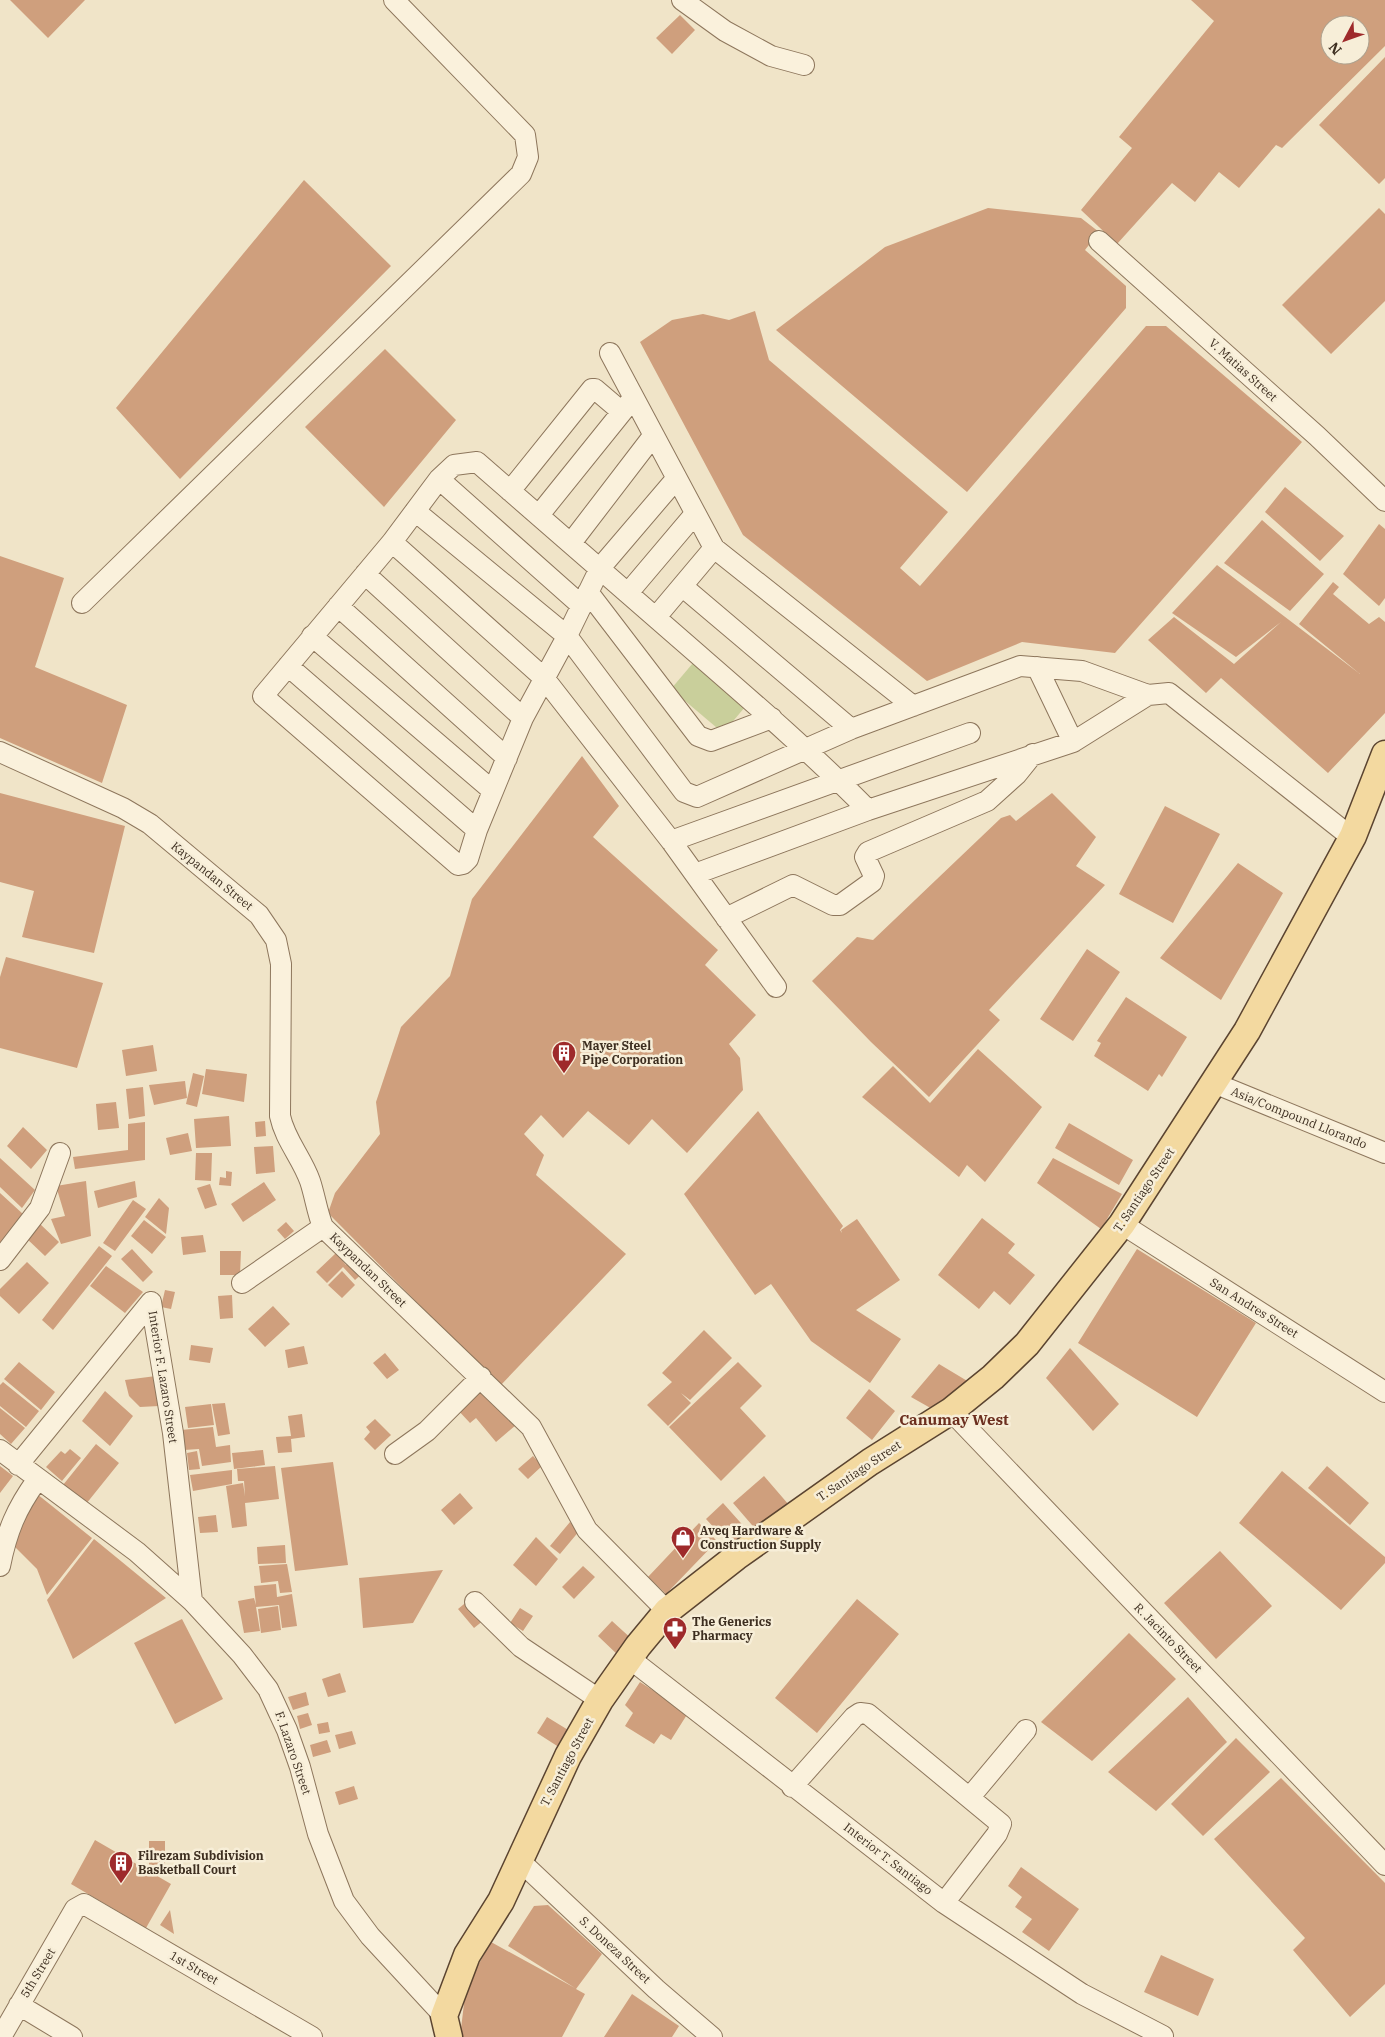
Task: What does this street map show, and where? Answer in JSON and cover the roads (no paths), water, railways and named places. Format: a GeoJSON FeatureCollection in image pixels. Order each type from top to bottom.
{"type":"FeatureCollection","features":[{"type":"Feature","properties":{"kind":"main road","name":"T. Santiago Street"},"geometry":{"type":"LineString","coordinates":[[447,2031],[467,1955],[501,1901],[546,1800],[600,1700],[629,1658],[668,1611],[752,1546],[870,1462],[951,1410],[993,1377],[1027,1344],[1122,1224],[1247,1031],[1353,836],[1385,754]]}},
{"type":"Feature","properties":{"kind":"street"},"geometry":{"type":"LineString","coordinates":[[82,603],[521,174],[528,157],[525,135],[394,0]]}},
{"type":"Feature","properties":{"kind":"street"},"geometry":{"type":"LineString","coordinates":[[682,0],[725,31],[770,56],[804,65]]}},
{"type":"Feature","properties":{"kind":"street","name":"V. Matias Street"},"geometry":{"type":"LineString","coordinates":[[1099,241],[1317,436],[1385,502]]}},
{"type":"Feature","properties":{"kind":"street"},"geometry":{"type":"LineString","coordinates":[[610,353],[628,405],[653,436],[694,515],[714,548],[913,706]]}},
{"type":"Feature","properties":{"kind":"street"},"geometry":{"type":"LineString","coordinates":[[510,491],[592,390],[595,389],[628,405]]}},
{"type":"Feature","properties":{"kind":"street"},"geometry":{"type":"LineString","coordinates":[[538,515],[628,405]]}},
{"type":"Feature","properties":{"kind":"street"},"geometry":{"type":"LineString","coordinates":[[570,543],[653,436]]}},
{"type":"Feature","properties":{"kind":"street"},"geometry":{"type":"LineString","coordinates":[[676,479],[600,568],[567,636],[523,718],[477,830],[468,858],[458,865],[263,696],[392,542],[439,479],[454,465],[477,462],[600,568],[772,718],[839,780],[868,810]]}},
{"type":"Feature","properties":{"kind":"street"},"geometry":{"type":"LineString","coordinates":[[439,479],[585,599],[698,736],[711,741],[772,718]]}},
{"type":"Feature","properties":{"kind":"street"},"geometry":{"type":"LineString","coordinates":[[415,511],[567,636],[684,792],[697,797],[851,729],[1020,666],[1037,667],[1082,671],[1148,695],[1169,693],[1333,823],[1353,836]]}},
{"type":"Feature","properties":{"kind":"street"},"geometry":{"type":"LineString","coordinates":[[628,593],[694,515]]}},
{"type":"Feature","properties":{"kind":"street"},"geometry":{"type":"LineString","coordinates":[[392,542],[544,678],[671,841],[776,987]]}},
{"type":"Feature","properties":{"kind":"street"},"geometry":{"type":"LineString","coordinates":[[656,617],[714,548]]}},
{"type":"Feature","properties":{"kind":"street"},"geometry":{"type":"LineString","coordinates":[[365,574],[523,718]]}},
{"type":"Feature","properties":{"kind":"street"},"geometry":{"type":"LineString","coordinates":[[682,586],[851,729]]}},
{"type":"Feature","properties":{"kind":"street"},"geometry":{"type":"LineString","coordinates":[[338,606],[507,758]]}},
{"type":"Feature","properties":{"kind":"street"},"geometry":{"type":"LineString","coordinates":[[312,636],[493,791]]}},
{"type":"Feature","properties":{"kind":"street"},"geometry":{"type":"LineString","coordinates":[[288,666],[477,830]]}},
{"type":"Feature","properties":{"kind":"street"},"geometry":{"type":"LineString","coordinates":[[1037,667],[1073,742]]}},
{"type":"Feature","properties":{"kind":"street"},"geometry":{"type":"LineString","coordinates":[[695,874],[868,810],[1073,742],[1148,695]]}},
{"type":"Feature","properties":{"kind":"street"},"geometry":{"type":"LineString","coordinates":[[671,841],[970,733]]}},
{"type":"Feature","properties":{"kind":"street","name":"Kaypandan Street"},"geometry":{"type":"LineString","coordinates":[[0,752],[123,808],[150,824],[259,915],[276,940],[281,964],[280,1116],[286,1135],[311,1182],[317,1212],[323,1227],[531,1427],[587,1530],[668,1611]]}},
{"type":"Feature","properties":{"kind":"street"},"geometry":{"type":"LineString","coordinates":[[726,918],[793,885],[833,904],[840,904],[872,882],[874,876],[865,857],[868,852],[987,801],[1017,774],[1033,754]]}},
{"type":"Feature","properties":{"kind":"street","name":"Asia/Compound Llorando"},"geometry":{"type":"LineString","coordinates":[[1214,1083],[1385,1153]]}},
{"type":"Feature","properties":{"kind":"street"},"geometry":{"type":"LineString","coordinates":[[0,1260],[40,1208],[60,1152]]}},
{"type":"Feature","properties":{"kind":"street","name":"San Andres Street"},"geometry":{"type":"LineString","coordinates":[[1122,1224],[1385,1392]]}},
{"type":"Feature","properties":{"kind":"street"},"geometry":{"type":"LineString","coordinates":[[242,1283],[323,1227]]}},
{"type":"Feature","properties":{"kind":"street","name":"Interior F. Lazaro Street"},"geometry":{"type":"LineString","coordinates":[[18,1465],[150,1302],[173,1433],[192,1601]]}},
{"type":"Feature","properties":{"kind":"street"},"geometry":{"type":"LineString","coordinates":[[395,1454],[426,1431],[481,1377]]}},
{"type":"Feature","properties":{"kind":"street","name":"R. Jacinto Street"},"geometry":{"type":"LineString","coordinates":[[951,1410],[1385,1866]]}},
{"type":"Feature","properties":{"kind":"street","name":"F. Lazaro Street"},"geometry":{"type":"LineString","coordinates":[[0,1450],[37,1480],[137,1552],[192,1601],[242,1655],[270,1692],[288,1730],[300,1766],[318,1834],[344,1901],[447,2031]]}},
{"type":"Feature","properties":{"kind":"street"},"geometry":{"type":"LineString","coordinates":[[0,1566],[8,1530],[23,1500],[37,1480]]}},
{"type":"Feature","properties":{"kind":"street"},"geometry":{"type":"LineString","coordinates":[[475,1602],[521,1647],[600,1700]]}},
{"type":"Feature","properties":{"kind":"street","name":"Interior T. Santiago"},"geometry":{"type":"LineString","coordinates":[[629,1658],[792,1787],[944,1903],[1082,1994],[1163,2036]]}},
{"type":"Feature","properties":{"kind":"street"},"geometry":{"type":"LineString","coordinates":[[792,1787],[860,1713],[868,1714],[999,1821],[1001,1828],[944,1903]]}},
{"type":"Feature","properties":{"kind":"street"},"geometry":{"type":"LineString","coordinates":[[970,1797],[1026,1730]]}},
{"type":"Feature","properties":{"kind":"street","name":"S. Doneza Street"},"geometry":{"type":"LineString","coordinates":[[520,1861],[656,1989],[712,2037]]}},
{"type":"Feature","properties":{"kind":"street","name":"1st Street"},"geometry":{"type":"LineString","coordinates":[[75,1909],[84,1904],[91,1907],[312,2037]]}},
{"type":"Feature","properties":{"kind":"street","name":"5th Street"},"geometry":{"type":"LineString","coordinates":[[1,2037],[75,1909]]}},
{"type":"Feature","properties":{"kind":"street"},"geometry":{"type":"LineString","coordinates":[[19,2005],[72,2037]]}},
{"type":"Feature","properties":{"kind":"place","name":"Mayer Steel Pipe Corporation"},"geometry":{"type":"Point","coordinates":[564,1074]}},
{"type":"Feature","properties":{"kind":"place","name":"Aveq Hardware & Construction Supply"},"geometry":{"type":"Point","coordinates":[683,1559]}},
{"type":"Feature","properties":{"kind":"place","name":"The Generics Pharmacy"},"geometry":{"type":"Point","coordinates":[675,1650]}},
{"type":"Feature","properties":{"kind":"place","name":"Filrezam Subdivision Basketball Court"},"geometry":{"type":"Point","coordinates":[121,1884]}},
{"type":"Feature","properties":{"kind":"district","name":"Canumay West"},"geometry":{"type":"Point","coordinates":[954,1420]}}]}
